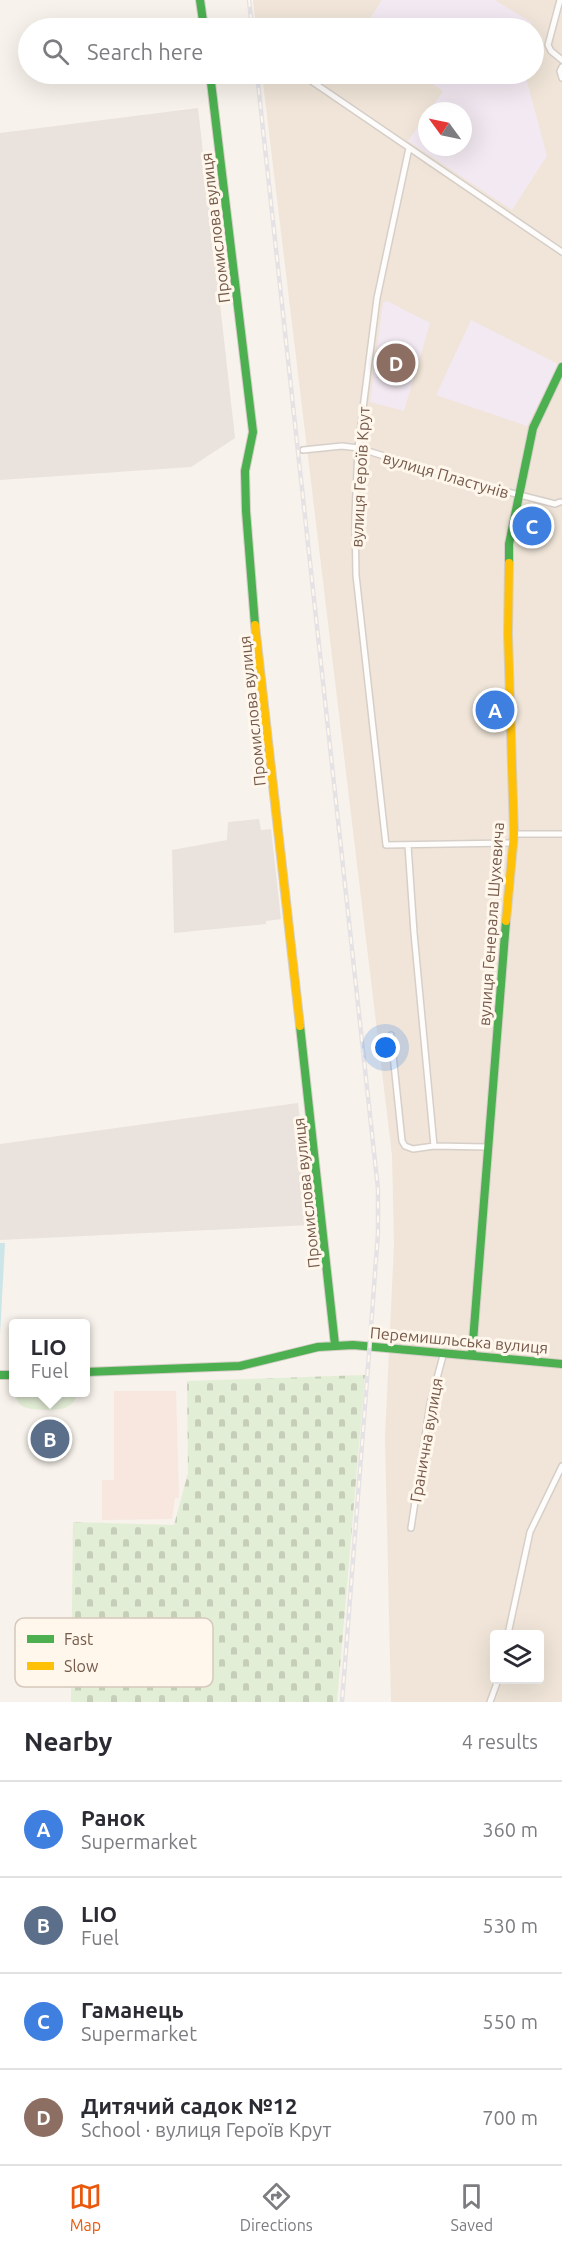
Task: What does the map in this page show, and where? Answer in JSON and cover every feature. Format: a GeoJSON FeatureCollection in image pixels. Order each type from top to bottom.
{"type":"FeatureCollection","features":[{"type":"Feature","properties":{"kind":"street"},"geometry":{"type":"LineString","coordinates":[[200,0],[203,18]]}},
{"type":"Feature","properties":{"kind":"street"},"geometry":{"type":"LineString","coordinates":[[560,0],[548,45],[550,51],[562,60]]}},
{"type":"Feature","properties":{"kind":"street"},"geometry":{"type":"LineString","coordinates":[[562,67],[560,71],[562,78]]}},
{"type":"Feature","properties":{"kind":"street","name":"Промислова вулиця"},"geometry":{"type":"LineString","coordinates":[[211,84],[253,432],[244,471],[254,615],[335,1345]]}},
{"type":"Feature","properties":{"kind":"street"},"geometry":{"type":"LineString","coordinates":[[316,84],[562,252]]}},
{"type":"Feature","properties":{"kind":"street","name":"вулиця Героїв Крут"},"geometry":{"type":"LineString","coordinates":[[408,845],[386,845],[356,575],[355,516],[358,448],[377,298],[409,148]]}},
{"type":"Feature","properties":{"kind":"street","name":"вулиця Генерала Шухевича"},"geometry":{"type":"LineString","coordinates":[[472,1354],[514,834],[508,556],[510,534],[533,428],[562,367]]}},
{"type":"Feature","properties":{"kind":"street","name":"вулиця Пластунів"},"geometry":{"type":"LineString","coordinates":[[303,450],[342,446],[358,448],[519,495]]}},
{"type":"Feature","properties":{"kind":"street"},"geometry":{"type":"LineString","coordinates":[[519,495],[555,504],[560,502]]}},
{"type":"Feature","properties":{"kind":"street"},"geometry":{"type":"LineString","coordinates":[[514,834],[562,834]]}},
{"type":"Feature","properties":{"kind":"street"},"geometry":{"type":"LineString","coordinates":[[434,1146],[414,943],[408,845],[513,843]]}},
{"type":"Feature","properties":{"kind":"street"},"geometry":{"type":"LineString","coordinates":[[391,1035],[403,1144],[412,1149],[434,1146],[487,1147]]}},
{"type":"Feature","properties":{"kind":"street","name":"Перемишльська вулиця"},"geometry":{"type":"LineString","coordinates":[[90,1372],[240,1366],[335,1345],[472,1354],[562,1364]]}},
{"type":"Feature","properties":{"kind":"street","name":"Гранична вулиця"},"geometry":{"type":"LineString","coordinates":[[411,1528],[430,1404],[444,1352]]}},
{"type":"Feature","properties":{"kind":"street"},"geometry":{"type":"LineString","coordinates":[[508,1630],[530,1532],[562,1466]]}},
{"type":"Feature","properties":{"kind":"street"},"geometry":{"type":"LineString","coordinates":[[490,1702],[497,1684]]}},
{"type":"Feature","properties":{"kind":"shaded area"},"geometry":{"type":"Polygon","coordinates":[[[253,0],[562,0],[562,1702],[391,1702],[385,1438],[394,1244],[392,1155],[263,84],[544,84],[544,18],[255,18],[253,0]]]}},
{"type":"Feature","properties":{"kind":"shaded area"},"geometry":{"type":"Polygon","coordinates":[[[382,0],[495,0],[524,18],[370,18],[382,0]]]}},
{"type":"Feature","properties":{"kind":"shaded area"},"geometry":{"type":"Polygon","coordinates":[[[432,84],[528,84],[547,156],[512,210],[431,156],[472,156],[472,102],[435,102],[443,91],[432,84]]]}},
{"type":"Feature","properties":{"kind":"shaded area"},"geometry":{"type":"Polygon","coordinates":[[[198,108],[235,438],[191,467],[0,480],[0,133],[198,108]]]}},
{"type":"Feature","properties":{"kind":"shaded area"},"geometry":{"type":"Polygon","coordinates":[[[418,127],[418,148],[408,141],[418,127]]]}},
{"type":"Feature","properties":{"kind":"shaded area"},"geometry":{"type":"Polygon","coordinates":[[[387,301],[430,323],[404,411],[370,402],[383,303],[387,301]]]}},
{"type":"Feature","properties":{"kind":"shaded area"},"geometry":{"type":"Polygon","coordinates":[[[471,320],[558,364],[527,426],[436,395],[471,320]]]}},
{"type":"Feature","properties":{"kind":"shaded area"},"geometry":{"type":"Polygon","coordinates":[[[259,819],[261,830],[271,829],[281,919],[266,921],[266,924],[174,933],[172,850],[227,840],[228,822],[259,819]]]}},
{"type":"Feature","properties":{"kind":"shaded area"},"geometry":{"type":"Polygon","coordinates":[[[298,1103],[311,1225],[0,1240],[0,1144],[298,1103]]]}},
{"type":"Feature","properties":{"kind":"shaded area"},"geometry":{"type":"Polygon","coordinates":[[[114,1391],[176,1391],[179,1498],[175,1498],[172,1519],[102,1520],[102,1480],[114,1480],[114,1391]]]}},
{"type":"Feature","properties":{"kind":"green space"},"geometry":{"type":"Polygon","coordinates":[[[365,1375],[337,1702],[71,1702],[71,1687],[213,1687],[213,1618],[72,1618],[73,1522],[174,1525],[188,1473],[187,1381],[365,1375]]]}},
{"type":"Feature","properties":{"kind":"green space"},"geometry":{"type":"Polygon","coordinates":[[[16,1397],[76,1397],[67,1407],[57,1409],[43,1410],[24,1407],[16,1397]]]}},
{"type":"Feature","properties":{"kind":"water"},"geometry":{"type":"Polygon","coordinates":[[[0,1243],[5,1243],[0,1335],[0,1243]]]}},
{"type":"Feature","properties":{"kind":"railway"},"geometry":{"type":"LineString","coordinates":[[249,0],[251,18]]}},
{"type":"Feature","properties":{"kind":"railway"},"geometry":{"type":"LineString","coordinates":[[258,84],[378,1189],[378,1233],[342,1702]]}},
{"type":"Feature","properties":{"kind":"traffic: fast"},"geometry":{"type":"LineString","coordinates":[[200,0],[203,18]]}},
{"type":"Feature","properties":{"kind":"traffic: fast"},"geometry":{"type":"LineString","coordinates":[[211,84],[253,432],[245,471],[255,625]]}},
{"type":"Feature","properties":{"kind":"traffic: fast"},"geometry":{"type":"LineString","coordinates":[[509,563],[509,544],[533,428],[562,367]]}},
{"type":"Feature","properties":{"kind":"traffic: fast"},"geometry":{"type":"LineString","coordinates":[[472,1354],[506,921]]}},
{"type":"Feature","properties":{"kind":"traffic: fast"},"geometry":{"type":"LineString","coordinates":[[300,1026],[335,1345]]}},
{"type":"Feature","properties":{"kind":"traffic: fast"},"geometry":{"type":"LineString","coordinates":[[90,1372],[240,1366],[318,1347],[353,1345],[562,1364]]}},
{"type":"Feature","properties":{"kind":"traffic: fast"},"geometry":{"type":"LineString","coordinates":[[0,1375],[9,1375]]}},
{"type":"Feature","properties":{"kind":"traffic: slow"},"geometry":{"type":"LineString","coordinates":[[506,921],[514,834],[508,634],[509,563]]}},
{"type":"Feature","properties":{"kind":"traffic: slow"},"geometry":{"type":"LineString","coordinates":[[255,625],[300,1026]]}},
{"type":"Feature","properties":{"kind":"place","name":"Дитячий садок №12"},"geometry":{"type":"Point","coordinates":[396,363]}},
{"type":"Feature","properties":{"kind":"place","name":"Гаманець"},"geometry":{"type":"Point","coordinates":[532,526]}},
{"type":"Feature","properties":{"kind":"place","name":"Ранок"},"geometry":{"type":"Point","coordinates":[495,710]}},
{"type":"Feature","properties":{"kind":"place","name":"LIO"},"geometry":{"type":"Point","coordinates":[50,1439]}}]}
